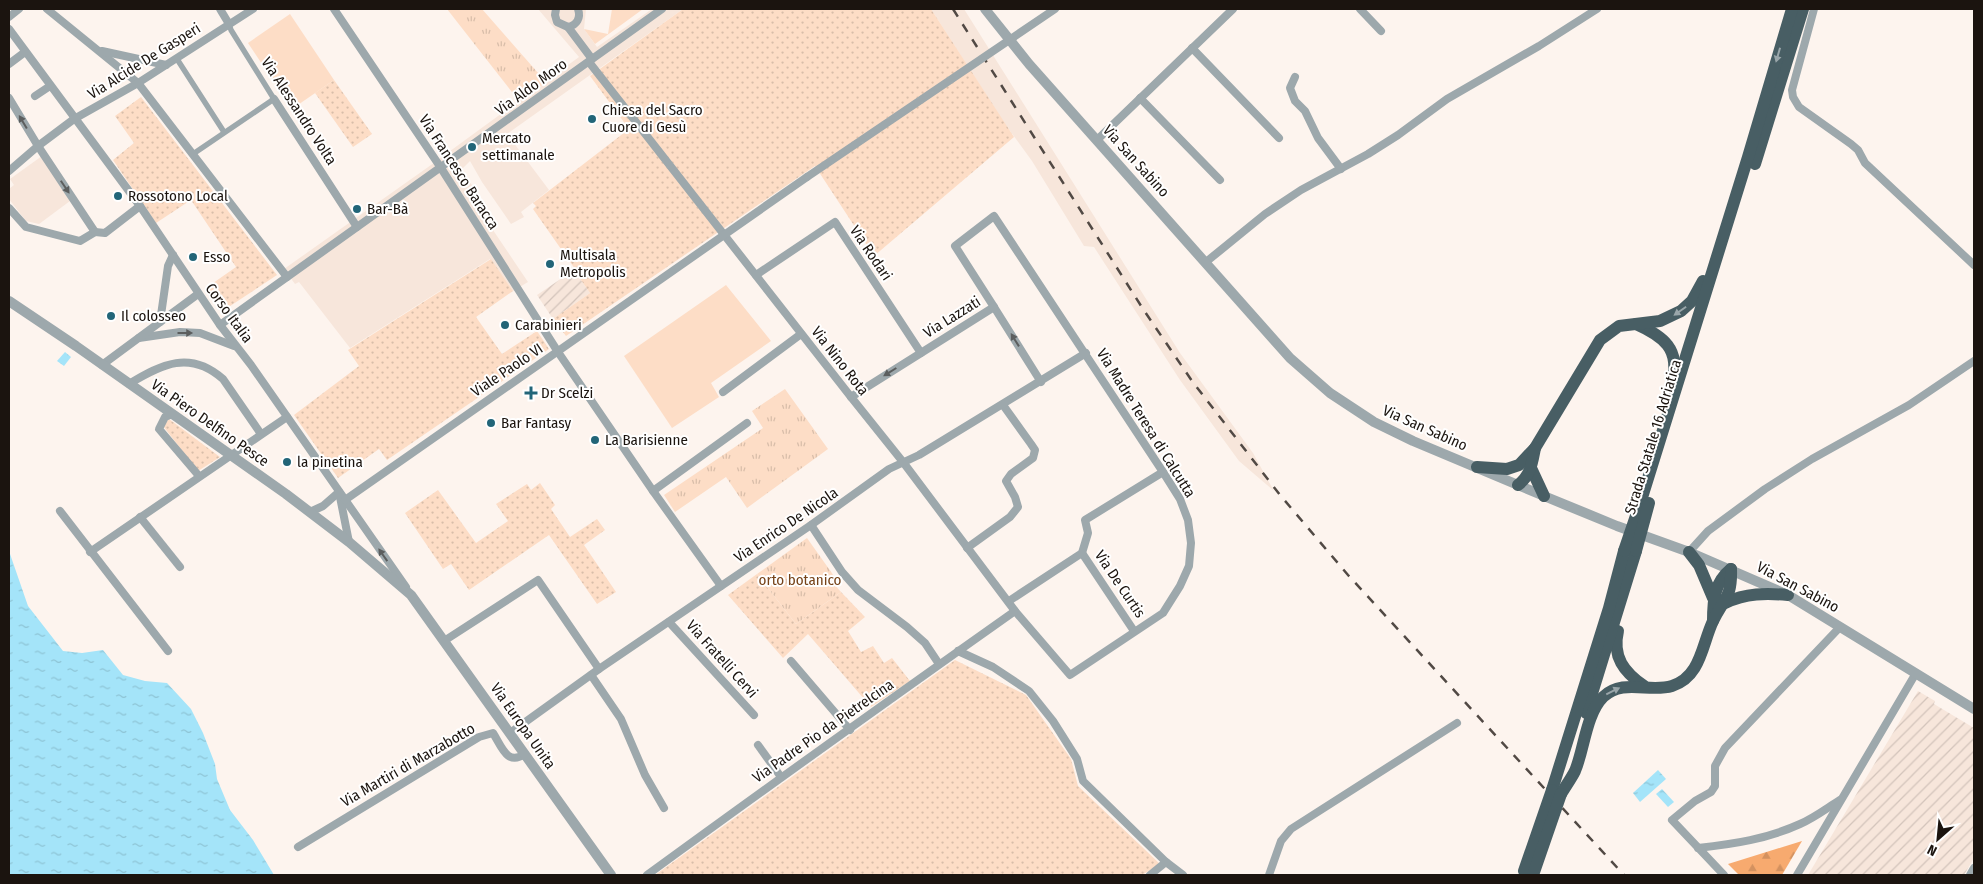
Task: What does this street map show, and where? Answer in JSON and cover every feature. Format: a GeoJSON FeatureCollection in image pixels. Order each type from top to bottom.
{"type":"FeatureCollection","features":[{"type":"Feature","properties":{"kind":"highway","name":"Strada Statale 16 Adriatica"},"geometry":{"type":"LineString","coordinates":[[1528,874],[1557,792],[1606,617],[1630,551],[1792,9]]}},
{"type":"Feature","properties":{"kind":"highway","name":"Strada Statale 16 Adriatica"},"geometry":{"type":"LineString","coordinates":[[1644,501],[1803,9]]}},
{"type":"Feature","properties":{"kind":"highway"},"geometry":{"type":"LineString","coordinates":[[1518,485],[1525,479],[1525,467],[1535,448],[1600,340],[1619,326],[1660,320],[1671,316],[1681,311],[1698,293],[1734,182],[1748,157]]}},
{"type":"Feature","properties":{"kind":"highway"},"geometry":{"type":"LineString","coordinates":[[1636,324],[1656,333],[1664,340],[1671,349],[1675,368],[1644,473],[1644,501]]}},
{"type":"Feature","properties":{"kind":"highway"},"geometry":{"type":"LineString","coordinates":[[1477,467],[1507,469],[1525,467]]}},
{"type":"Feature","properties":{"kind":"highway"},"geometry":{"type":"LineString","coordinates":[[1525,467],[1544,496]]}},
{"type":"Feature","properties":{"kind":"highway"},"geometry":{"type":"LineString","coordinates":[[1630,551],[1634,579],[1616,646],[1618,658],[1623,668],[1644,686]]}},
{"type":"Feature","properties":{"kind":"highway"},"geometry":{"type":"LineString","coordinates":[[1689,552],[1699,565],[1719,601]]}},
{"type":"Feature","properties":{"kind":"highway"},"geometry":{"type":"LineString","coordinates":[[1557,792],[1574,772],[1593,713],[1604,696],[1620,688],[1672,686],[1686,679],[1697,665],[1719,601],[1720,580],[1731,569]]}},
{"type":"Feature","properties":{"kind":"highway"},"geometry":{"type":"LineString","coordinates":[[1719,601],[1755,594],[1788,595]]}},
{"type":"Feature","properties":{"kind":"street"},"geometry":{"type":"LineString","coordinates":[[9,17],[19,9]]}},
{"type":"Feature","properties":{"kind":"street","name":"Via Alessandro Volta"},"geometry":{"type":"LineString","coordinates":[[220,9],[274,99],[358,227]]}},
{"type":"Feature","properties":{"kind":"street","name":"Via Alcide De Gasperi"},"geometry":{"type":"LineString","coordinates":[[9,171],[38,146],[74,120],[138,83],[253,9]]}},
{"type":"Feature","properties":{"kind":"street","name":"Via Francesco Baracca"},"geometry":{"type":"LineString","coordinates":[[334,9],[441,168],[558,352],[721,586]]}},
{"type":"Feature","properties":{"kind":"street","name":"Via Nino Rota"},"geometry":{"type":"LineString","coordinates":[[556,9],[557,22],[570,26],[724,235],[850,397],[904,462],[1015,611],[1070,675]]}},
{"type":"Feature","properties":{"kind":"street"},"geometry":{"type":"LineString","coordinates":[[570,26],[578,20],[578,9]]}},
{"type":"Feature","properties":{"kind":"street","name":"Via Aldo Moro"},"geometry":{"type":"LineString","coordinates":[[220,325],[662,9]]}},
{"type":"Feature","properties":{"kind":"street","name":"Via San Sabino"},"geometry":{"type":"LineString","coordinates":[[985,9],[1029,64],[1290,358],[1330,393],[1374,422],[1413,441],[1617,526],[1731,569],[1788,595],[1974,709]]}},
{"type":"Feature","properties":{"kind":"street","name":"Viale Paolo VI"},"geometry":{"type":"LineString","coordinates":[[345,500],[807,177],[1055,9]]}},
{"type":"Feature","properties":{"kind":"street"},"geometry":{"type":"LineString","coordinates":[[1097,140],[1233,9]]}},
{"type":"Feature","properties":{"kind":"street"},"geometry":{"type":"LineString","coordinates":[[1360,9],[1381,31]]}},
{"type":"Feature","properties":{"kind":"street"},"geometry":{"type":"LineString","coordinates":[[1206,262],[1265,214],[1301,190],[1398,135],[1447,98],[1539,46],[1597,9]]}},
{"type":"Feature","properties":{"kind":"street"},"geometry":{"type":"LineString","coordinates":[[1814,9],[1792,90],[1792,97],[1799,107],[1852,144],[1858,150],[1865,164],[1974,265]]}},
{"type":"Feature","properties":{"kind":"street"},"geometry":{"type":"LineString","coordinates":[[51,10],[138,83],[287,277]]}},
{"type":"Feature","properties":{"kind":"street","name":"Corso Italia"},"geometry":{"type":"LineString","coordinates":[[9,29],[74,120],[140,206],[198,294],[251,365],[411,595]]}},
{"type":"Feature","properties":{"kind":"street"},"geometry":{"type":"LineString","coordinates":[[1192,48],[1279,138]]}},
{"type":"Feature","properties":{"kind":"street"},"geometry":{"type":"LineString","coordinates":[[99,50],[166,65]]}},
{"type":"Feature","properties":{"kind":"street"},"geometry":{"type":"LineString","coordinates":[[9,64],[25,52]]}},
{"type":"Feature","properties":{"kind":"street"},"geometry":{"type":"LineString","coordinates":[[177,58],[224,132]]}},
{"type":"Feature","properties":{"kind":"street"},"geometry":{"type":"LineString","coordinates":[[1295,78],[1290,88],[1295,101],[1305,111],[1318,138],[1340,169]]}},
{"type":"Feature","properties":{"kind":"street"},"geometry":{"type":"LineString","coordinates":[[35,96],[50,86]]}},
{"type":"Feature","properties":{"kind":"street"},"geometry":{"type":"LineString","coordinates":[[9,98],[38,146],[95,232]]}},
{"type":"Feature","properties":{"kind":"street"},"geometry":{"type":"LineString","coordinates":[[1140,98],[1220,180]]}},
{"type":"Feature","properties":{"kind":"street"},"geometry":{"type":"LineString","coordinates":[[193,154],[274,99]]}},
{"type":"Feature","properties":{"kind":"street"},"geometry":{"type":"LineString","coordinates":[[9,208],[26,227],[80,241],[95,232],[105,233],[140,206]]}},
{"type":"Feature","properties":{"kind":"street","name":"Via Madre Teresa di Calcutta"},"geometry":{"type":"LineString","coordinates":[[994,307],[955,246],[994,216],[1163,472],[1180,499],[1188,520],[1189,566],[1180,586],[1163,613],[1070,675]]}},
{"type":"Feature","properties":{"kind":"street","name":"Via Rodari"},"geometry":{"type":"LineString","coordinates":[[756,275],[835,222],[921,353]]}},
{"type":"Feature","properties":{"kind":"street"},"geometry":{"type":"LineString","coordinates":[[160,322],[168,266],[172,255]]}},
{"type":"Feature","properties":{"kind":"street"},"geometry":{"type":"LineString","coordinates":[[102,365],[198,294]]}},
{"type":"Feature","properties":{"kind":"street","name":"Via Piero Delfino Pesce"},"geometry":{"type":"LineString","coordinates":[[9,301],[310,512],[349,542],[411,595]]}},
{"type":"Feature","properties":{"kind":"street","name":"Via Lazzati"},"geometry":{"type":"LineString","coordinates":[[850,397],[994,307],[1041,382]]}},
{"type":"Feature","properties":{"kind":"street"},"geometry":{"type":"LineString","coordinates":[[137,339],[180,332],[200,333],[237,348]]}},
{"type":"Feature","properties":{"kind":"street"},"geometry":{"type":"LineString","coordinates":[[723,392],[801,334]]}},
{"type":"Feature","properties":{"kind":"street","name":"Via Enrico De Nicola"},"geometry":{"type":"LineString","coordinates":[[510,733],[599,669],[811,526],[889,469],[919,455],[1086,353]]}},
{"type":"Feature","properties":{"kind":"street"},"geometry":{"type":"LineString","coordinates":[[1689,552],[1708,531],[1765,489],[1812,459],[1909,406],[1974,360]]}},
{"type":"Feature","properties":{"kind":"street"},"geometry":{"type":"LineString","coordinates":[[129,384],[172,362],[190,362],[203,366],[216,372],[224,379],[261,434]]}},
{"type":"Feature","properties":{"kind":"street"},"geometry":{"type":"LineString","coordinates":[[967,548],[1010,517],[1018,507],[1006,481],[1011,474],[1033,458],[1034,450],[1031,444],[1003,405]]}},
{"type":"Feature","properties":{"kind":"street"},"geometry":{"type":"LineString","coordinates":[[172,414],[165,418],[159,429],[199,476]]}},
{"type":"Feature","properties":{"kind":"street"},"geometry":{"type":"LineString","coordinates":[[90,552],[287,417]]}},
{"type":"Feature","properties":{"kind":"street"},"geometry":{"type":"LineString","coordinates":[[653,491],[747,423]]}},
{"type":"Feature","properties":{"kind":"street"},"geometry":{"type":"LineString","coordinates":[[1009,601],[1082,553],[1088,533],[1085,520],[1163,472]]}},
{"type":"Feature","properties":{"kind":"street"},"geometry":{"type":"LineString","coordinates":[[310,512],[323,506],[340,492]]}},
{"type":"Feature","properties":{"kind":"street","name":"Corso Italia"},"geometry":{"type":"LineString","coordinates":[[340,492],[349,542]]}},
{"type":"Feature","properties":{"kind":"street"},"geometry":{"type":"LineString","coordinates":[[60,511],[168,651]]}},
{"type":"Feature","properties":{"kind":"street"},"geometry":{"type":"LineString","coordinates":[[140,517],[180,567]]}},
{"type":"Feature","properties":{"kind":"street"},"geometry":{"type":"LineString","coordinates":[[811,526],[842,572],[858,590],[908,627],[925,643],[939,664]]}},
{"type":"Feature","properties":{"kind":"street","name":"Via De Curtis"},"geometry":{"type":"LineString","coordinates":[[1082,553],[1134,631]]}},
{"type":"Feature","properties":{"kind":"street"},"geometry":{"type":"LineString","coordinates":[[444,640],[538,580],[599,669]]}},
{"type":"Feature","properties":{"kind":"street","name":"Via Europa Unita"},"geometry":{"type":"LineString","coordinates":[[411,595],[610,875]]}},
{"type":"Feature","properties":{"kind":"street","name":"Via Padre Pio da Pietrelcina"},"geometry":{"type":"LineString","coordinates":[[647,875],[781,777],[850,730],[1015,611]]}},
{"type":"Feature","properties":{"kind":"street","name":"Via Fratelli Cervi"},"geometry":{"type":"LineString","coordinates":[[669,622],[754,715]]}},
{"type":"Feature","properties":{"kind":"street"},"geometry":{"type":"LineString","coordinates":[[1724,875],[1672,820],[1695,801],[1711,792],[1715,786],[1715,766],[1725,748],[1840,627]]}},
{"type":"Feature","properties":{"kind":"street"},"geometry":{"type":"LineString","coordinates":[[958,651],[993,667],[1029,692],[1053,721],[1077,759],[1083,781],[1166,862],[1183,875]]}},
{"type":"Feature","properties":{"kind":"street"},"geometry":{"type":"LineString","coordinates":[[791,661],[850,730]]}},
{"type":"Feature","properties":{"kind":"street"},"geometry":{"type":"LineString","coordinates":[[1797,875],[1916,673]]}},
{"type":"Feature","properties":{"kind":"street"},"geometry":{"type":"LineString","coordinates":[[591,675],[621,719],[645,774],[664,808]]}},
{"type":"Feature","properties":{"kind":"street"},"geometry":{"type":"LineString","coordinates":[[1269,875],[1281,841],[1291,829],[1457,723]]}},
{"type":"Feature","properties":{"kind":"street","name":"Via Martiri di Marzabotto"},"geometry":{"type":"LineString","coordinates":[[298,847],[479,737],[493,733],[512,759],[517,759],[525,754]]}},
{"type":"Feature","properties":{"kind":"street"},"geometry":{"type":"LineString","coordinates":[[758,745],[781,777]]}},
{"type":"Feature","properties":{"kind":"street"},"geometry":{"type":"LineString","coordinates":[[1698,848],[1746,842],[1774,834],[1802,823],[1842,799]]}},
{"type":"Feature","properties":{"kind":"street"},"geometry":{"type":"LineString","coordinates":[[1150,875],[1166,862]]}},
{"type":"Feature","properties":{"kind":"street"},"geometry":{"type":"LineString","coordinates":[[1970,875],[1974,868]]}},
{"type":"Feature","properties":{"kind":"shaded area"},"geometry":{"type":"Polygon","coordinates":[[[538,9],[586,9],[584,29],[597,47],[652,9],[683,9],[507,134],[549,190],[521,212],[524,217],[511,224],[470,161],[461,170],[474,188],[468,193],[528,282],[513,291],[490,259],[350,348],[299,282],[295,284],[284,269],[579,57],[538,9]]]}},
{"type":"Feature","properties":{"kind":"shaded area"},"geometry":{"type":"Polygon","coordinates":[[[931,9],[964,9],[1180,353],[1253,453],[1274,491],[1239,461],[1180,380],[1094,247],[1084,246],[1032,161],[1005,124],[931,9]]]}},
{"type":"Feature","properties":{"kind":"shaded area"},"geometry":{"type":"Polygon","coordinates":[[[42,156],[70,201],[39,224],[26,221],[9,199],[9,189],[14,185],[10,179],[42,156]]]}},
{"type":"Feature","properties":{"kind":"shaded area"},"geometry":{"type":"Polygon","coordinates":[[[574,270],[590,293],[553,319],[537,295],[574,270]]]}},
{"type":"Feature","properties":{"kind":"shaded area"},"geometry":{"type":"Polygon","coordinates":[[[1918,691],[1935,701],[1934,704],[1974,728],[1974,858],[1964,875],[1808,875],[1918,691]]]}},
{"type":"Feature","properties":{"kind":"green space"},"geometry":{"type":"Polygon","coordinates":[[[447,9],[482,9],[546,82],[519,101],[447,9]]]}},
{"type":"Feature","properties":{"kind":"green space"},"geometry":{"type":"Polygon","coordinates":[[[612,9],[643,9],[595,44],[584,29],[608,34],[612,9]]]}},
{"type":"Feature","properties":{"kind":"green space"},"geometry":{"type":"Polygon","coordinates":[[[683,9],[931,9],[1014,137],[874,256],[815,166],[566,336],[553,319],[590,293],[533,209],[536,206],[533,203],[629,129],[590,76],[683,9]]]}},
{"type":"Feature","properties":{"kind":"green space"},"geometry":{"type":"Polygon","coordinates":[[[290,14],[334,80],[292,109],[248,43],[290,14]]]}},
{"type":"Feature","properties":{"kind":"green space"},"geometry":{"type":"Polygon","coordinates":[[[334,80],[372,134],[353,147],[315,93],[334,80]]]}},
{"type":"Feature","properties":{"kind":"green space"},"geometry":{"type":"Polygon","coordinates":[[[141,97],[277,275],[221,312],[206,288],[236,267],[191,200],[156,223],[113,160],[134,143],[115,116],[141,97]]]}},
{"type":"Feature","properties":{"kind":"green space"},"geometry":{"type":"Polygon","coordinates":[[[491,259],[513,291],[476,317],[502,354],[537,331],[549,349],[387,460],[379,449],[338,478],[294,415],[359,366],[348,350],[491,259]]]}},
{"type":"Feature","properties":{"kind":"green space"},"geometry":{"type":"Polygon","coordinates":[[[726,285],[771,341],[711,383],[719,397],[672,428],[624,356],[726,285]]]}},
{"type":"Feature","properties":{"kind":"green space"},"geometry":{"type":"Polygon","coordinates":[[[785,389],[828,449],[747,508],[726,477],[675,512],[664,495],[763,428],[752,411],[785,389]]]}},
{"type":"Feature","properties":{"kind":"green space"},"geometry":{"type":"Polygon","coordinates":[[[169,419],[220,457],[198,471],[163,426],[169,419]]]}},
{"type":"Feature","properties":{"kind":"green space"},"geometry":{"type":"Polygon","coordinates":[[[540,483],[555,505],[551,509],[570,537],[597,519],[605,530],[584,545],[616,592],[597,604],[549,535],[469,590],[451,564],[443,569],[405,513],[438,490],[476,543],[508,521],[496,504],[527,484],[531,490],[540,483]]]}},
{"type":"Feature","properties":{"kind":"green space","name":"orto botanico"},"geometry":{"type":"Polygon","coordinates":[[[807,538],[834,576],[834,584],[841,592],[796,624],[757,574],[807,538]]]}},
{"type":"Feature","properties":{"kind":"green space"},"geometry":{"type":"Polygon","coordinates":[[[757,574],[796,624],[841,592],[865,617],[848,631],[861,652],[873,646],[884,663],[892,658],[910,681],[871,707],[808,634],[783,658],[728,595],[757,574]]]}},
{"type":"Feature","properties":{"kind":"green space"},"geometry":{"type":"Polygon","coordinates":[[[955,660],[1026,695],[1071,759],[1078,786],[1160,864],[1142,875],[655,875],[955,660]]]}},
{"type":"Feature","properties":{"kind":"green space"},"geometry":{"type":"Polygon","coordinates":[[[1802,841],[1782,875],[1739,875],[1728,864],[1802,841]]]}},
{"type":"Feature","properties":{"kind":"water"},"geometry":{"type":"Polygon","coordinates":[[[65,352],[71,357],[64,366],[57,361],[65,352]]]}},
{"type":"Feature","properties":{"kind":"water"},"geometry":{"type":"Polygon","coordinates":[[[9,551],[28,606],[63,651],[82,653],[103,650],[123,675],[145,681],[167,683],[191,709],[215,764],[217,779],[230,810],[253,840],[274,875],[9,875],[9,551]]]}},
{"type":"Feature","properties":{"kind":"water"},"geometry":{"type":"Polygon","coordinates":[[[1658,770],[1666,779],[1640,802],[1633,793],[1658,770]]]}},
{"type":"Feature","properties":{"kind":"water"},"geometry":{"type":"Polygon","coordinates":[[[1662,789],[1674,802],[1668,807],[1656,794],[1662,789]]]}},
{"type":"Feature","properties":{"kind":"railway"},"geometry":{"type":"LineString","coordinates":[[953,9],[1143,309],[1192,381],[1280,495],[1348,575],[1624,875]]}},
{"type":"Feature","properties":{"kind":"place","name":"Chiesa del Sacro Cuore di Gesù"},"geometry":{"type":"Point","coordinates":[592,119]}},
{"type":"Feature","properties":{"kind":"place","name":"Mercato settimanale"},"geometry":{"type":"Point","coordinates":[472,147]}},
{"type":"Feature","properties":{"kind":"place","name":"Rossotono Local"},"geometry":{"type":"Point","coordinates":[118,196]}},
{"type":"Feature","properties":{"kind":"place","name":"Bar-Bà"},"geometry":{"type":"Point","coordinates":[357,209]}},
{"type":"Feature","properties":{"kind":"place","name":"Esso"},"geometry":{"type":"Point","coordinates":[193,257]}},
{"type":"Feature","properties":{"kind":"place","name":"Multisala Metropolis"},"geometry":{"type":"Point","coordinates":[550,264]}},
{"type":"Feature","properties":{"kind":"place","name":"Il colosseo"},"geometry":{"type":"Point","coordinates":[111,316]}},
{"type":"Feature","properties":{"kind":"place","name":"Carabinieri"},"geometry":{"type":"Point","coordinates":[505,325]}},
{"type":"Feature","properties":{"kind":"place","name":"Dr Scelzi"},"geometry":{"type":"Point","coordinates":[531,393]}},
{"type":"Feature","properties":{"kind":"place","name":"Bar Fantasy"},"geometry":{"type":"Point","coordinates":[491,423]}},
{"type":"Feature","properties":{"kind":"place","name":"La Barisienne"},"geometry":{"type":"Point","coordinates":[595,440]}},
{"type":"Feature","properties":{"kind":"place","name":"la pinetina"},"geometry":{"type":"Point","coordinates":[287,462]}}]}
